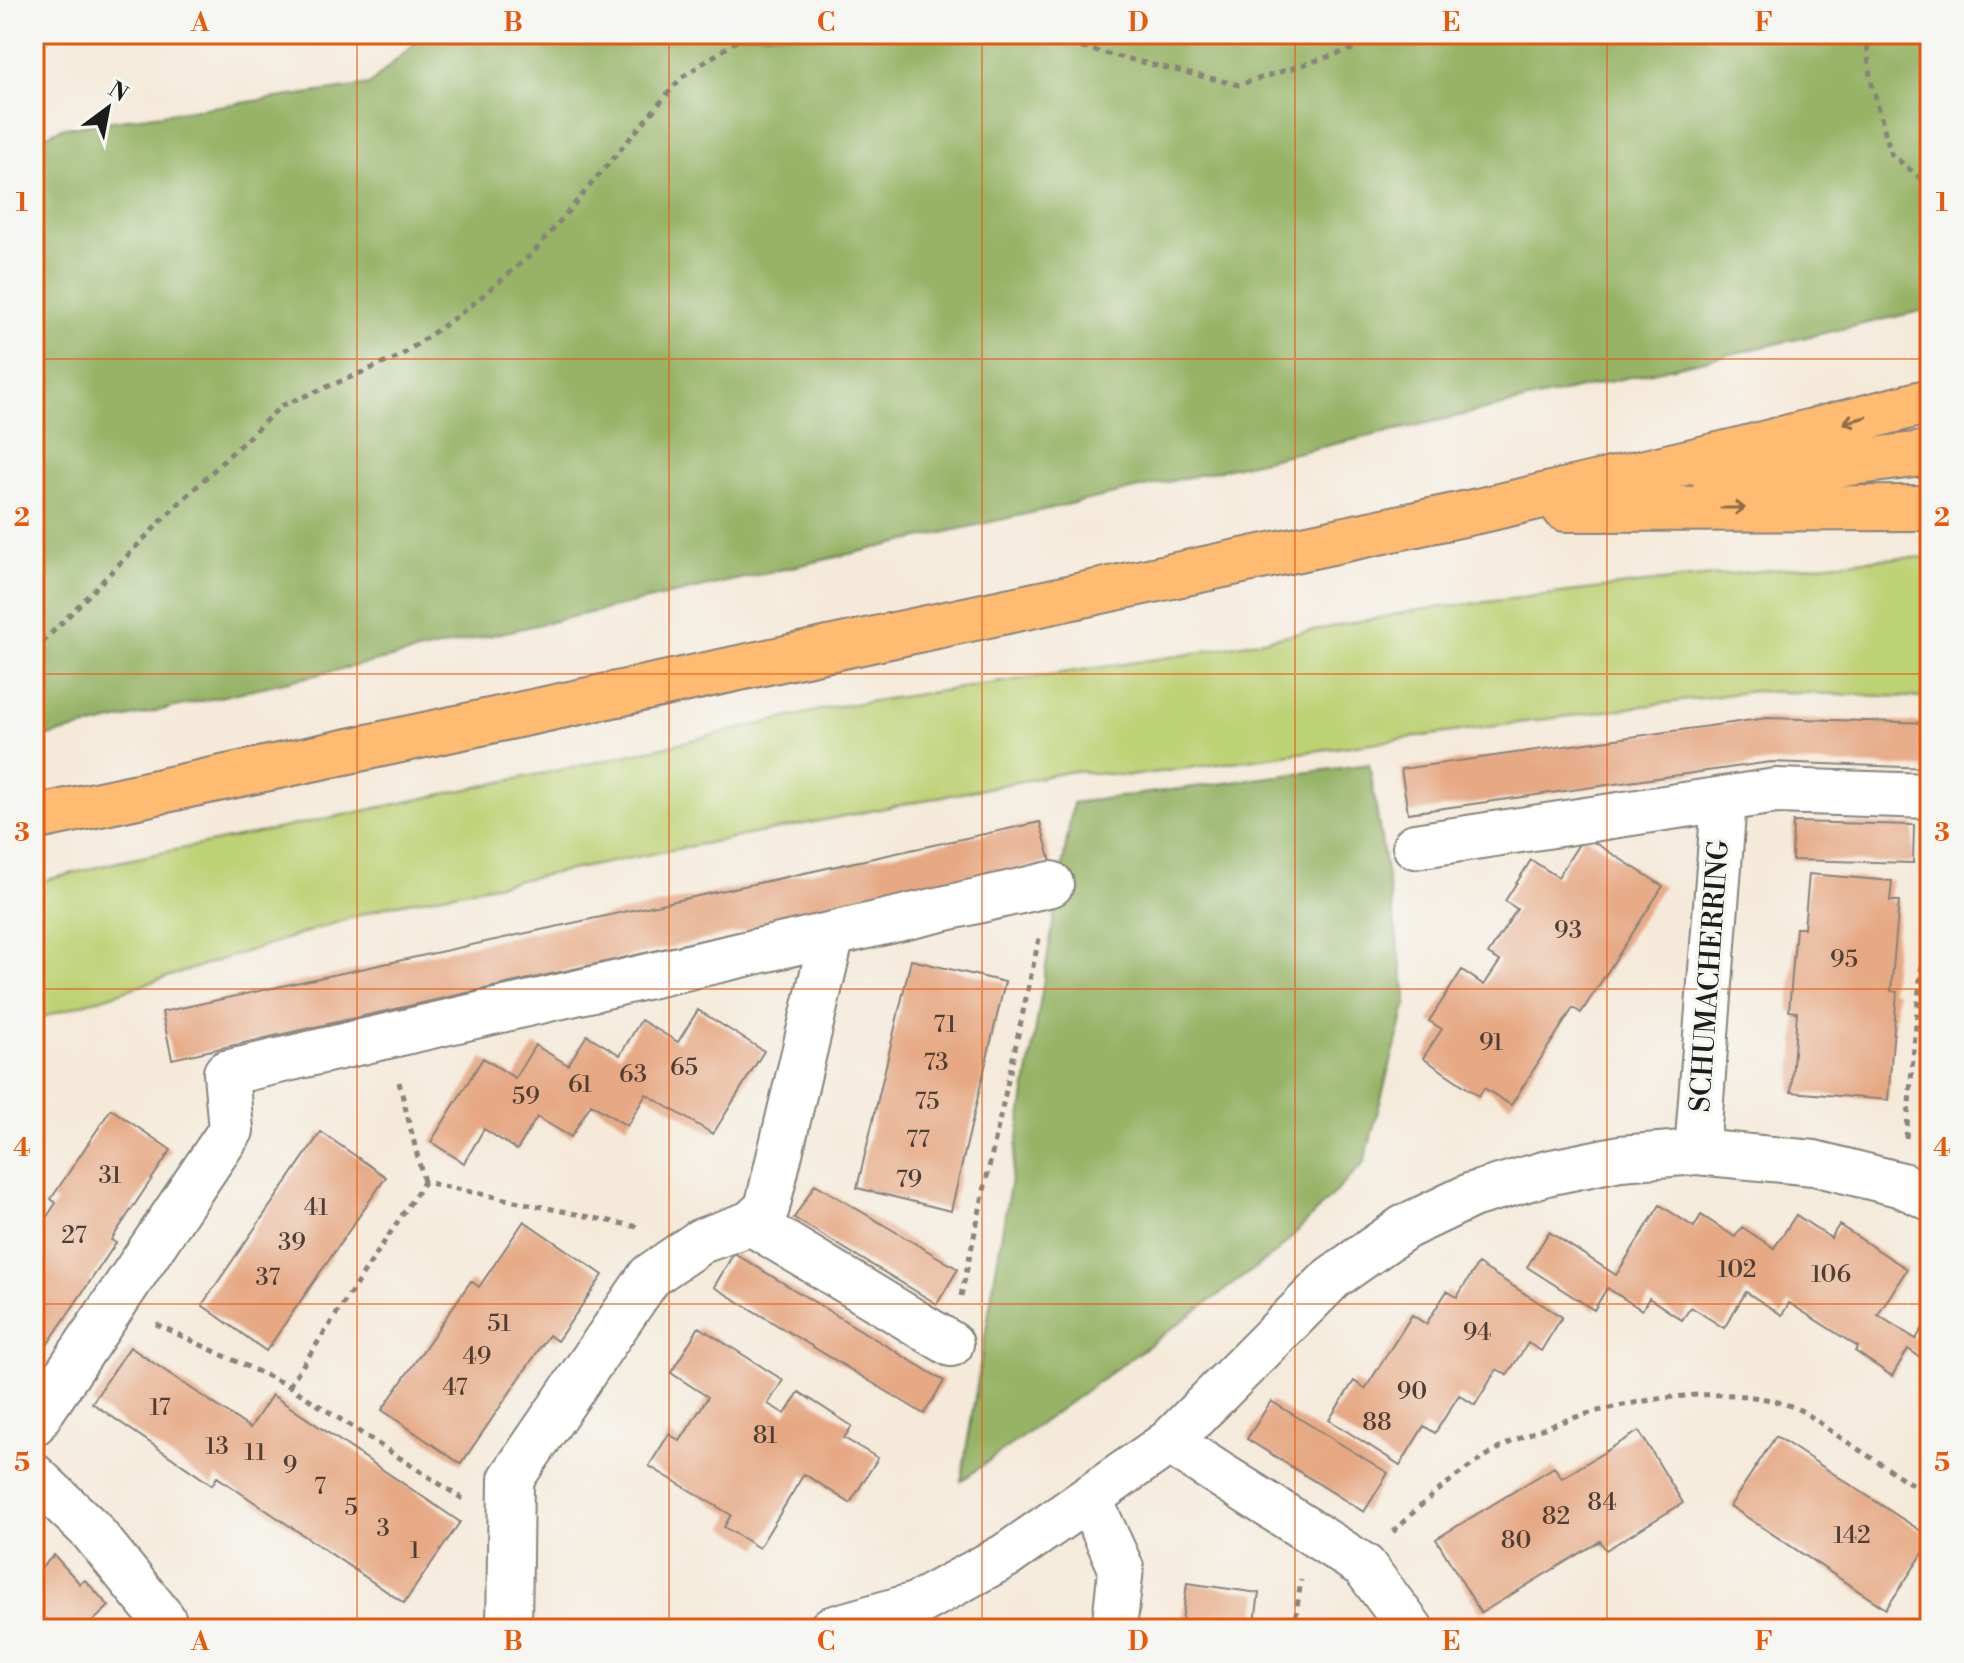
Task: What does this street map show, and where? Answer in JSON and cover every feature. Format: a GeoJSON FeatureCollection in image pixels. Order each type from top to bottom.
{"type":"FeatureCollection","features":[{"type":"Feature","properties":{"kind":"main road"},"geometry":{"type":"LineString","coordinates":[[34,818],[1487,509],[1930,401]]}},
{"type":"Feature","properties":{"kind":"main road"},"geometry":{"type":"LineString","coordinates":[[1487,509],[1930,453]]}},
{"type":"Feature","properties":{"kind":"main road"},"geometry":{"type":"LineString","coordinates":[[1487,509],[1930,508]]}},
{"type":"Feature","properties":{"kind":"street"},"geometry":{"type":"LineString","coordinates":[[1415,846],[1776,791],[1930,796]]}},
{"type":"Feature","properties":{"kind":"street","name":"SCHUMACHERRING"},"geometry":{"type":"LineString","coordinates":[[1697,1152],[1724,801]]}},
{"type":"Feature","properties":{"kind":"street"},"geometry":{"type":"LineString","coordinates":[[34,1423],[231,1130],[226,1073],[1051,884]]}},
{"type":"Feature","properties":{"kind":"street"},"geometry":{"type":"LineString","coordinates":[[509,1629],[511,1479],[650,1276],[701,1241],[751,1223],[767,1208],[832,935]]}},
{"type":"Feature","properties":{"kind":"street","name":"SCHUMACHERRING"},"geometry":{"type":"LineString","coordinates":[[831,1629],[915,1605],[1007,1555],[1169,1442],[1332,1278],[1405,1227],[1472,1195],[1547,1173],[1620,1158],[1697,1152],[1814,1163],[1916,1191]]}},
{"type":"Feature","properties":{"kind":"street"},"geometry":{"type":"LineString","coordinates":[[751,1223],[951,1344]]}},
{"type":"Feature","properties":{"kind":"street"},"geometry":{"type":"LineString","coordinates":[[1169,1442],[1364,1566],[1411,1629]]}},
{"type":"Feature","properties":{"kind":"street"},"geometry":{"type":"LineString","coordinates":[[34,1476],[91,1530],[163,1619],[167,1629]]}},
{"type":"Feature","properties":{"kind":"street"},"geometry":{"type":"LineString","coordinates":[[1089,1498],[1121,1568],[1114,1629]]}},
{"type":"Feature","properties":{"kind":"path"},"geometry":{"type":"LineString","coordinates":[[34,651],[171,511],[281,406],[399,357],[467,309],[533,253],[681,78],[747,34]]}},
{"type":"Feature","properties":{"kind":"path"},"geometry":{"type":"LineString","coordinates":[[1023,34],[1239,85],[1359,47],[1379,34]]}},
{"type":"Feature","properties":{"kind":"path"},"geometry":{"type":"LineString","coordinates":[[1866,34],[1870,77],[1891,154],[1930,186]]}},
{"type":"Feature","properties":{"kind":"path"},"geometry":{"type":"LineString","coordinates":[[1916,1191],[1930,864]]}},
{"type":"Feature","properties":{"kind":"path"},"geometry":{"type":"LineString","coordinates":[[951,1344],[1051,884]]}},
{"type":"Feature","properties":{"kind":"path"},"geometry":{"type":"LineString","coordinates":[[289,1386],[424,1182],[388,1036]]}},
{"type":"Feature","properties":{"kind":"path"},"geometry":{"type":"LineString","coordinates":[[424,1182],[701,1241]]}},
{"type":"Feature","properties":{"kind":"path"},"geometry":{"type":"LineString","coordinates":[[112,1304],[289,1386],[510,1530]]}},
{"type":"Feature","properties":{"kind":"path"},"geometry":{"type":"LineString","coordinates":[[1364,1566],[1424,1501],[1498,1449],[1588,1413],[1654,1400],[1723,1394],[1757,1397],[1798,1409],[1930,1496]]}},
{"type":"Feature","properties":{"kind":"green space"},"geometry":{"type":"Polygon","coordinates":[[[425,34],[1930,34],[1930,309],[34,739],[34,141],[62,128],[369,85],[425,34]]]}},
{"type":"Feature","properties":{"kind":"green space"},"geometry":{"type":"Polygon","coordinates":[[[1930,557],[1930,698],[1754,691],[1130,776],[1073,771],[388,906],[34,1020],[34,883],[113,863],[607,760],[833,707],[1190,654],[1419,610],[1653,582],[1876,559],[1930,557]]]}},
{"type":"Feature","properties":{"kind":"green space"},"geometry":{"type":"Polygon","coordinates":[[[1369,764],[1407,1002],[1364,1163],[1276,1253],[961,1481],[1073,803],[1369,764]]]}},
{"type":"Feature","properties":{"kind":"building"},"geometry":{"type":"Polygon","coordinates":[[[1767,718],[1930,723],[1930,768],[1771,762],[1408,813],[1401,769],[1767,718]]]}},
{"type":"Feature","properties":{"kind":"building"},"geometry":{"type":"Polygon","coordinates":[[[1040,822],[1051,862],[172,1059],[162,1012],[1040,822]]]}},
{"type":"Feature","properties":{"kind":"building"},"geometry":{"type":"Polygon","coordinates":[[[1793,822],[1914,825],[1913,863],[1792,860],[1793,822]]]}},
{"type":"Feature","properties":{"kind":"building"},"geometry":{"type":"Polygon","coordinates":[[[1584,836],[1663,886],[1581,1013],[1573,1008],[1511,1105],[1484,1088],[1479,1096],[1423,1058],[1442,1029],[1429,1021],[1462,970],[1484,985],[1500,961],[1488,954],[1517,909],[1505,901],[1531,860],[1558,877],[1584,836]]]}},
{"type":"Feature","properties":{"kind":"building"},"geometry":{"type":"Polygon","coordinates":[[[1809,874],[1892,881],[1890,901],[1899,901],[1891,991],[1897,992],[1888,1100],[1791,1092],[1797,1012],[1789,1011],[1796,928],[1804,928],[1809,874]]]}},
{"type":"Feature","properties":{"kind":"building"},"geometry":{"type":"Polygon","coordinates":[[[911,960],[1005,982],[951,1211],[857,1188],[911,960]]]}},
{"type":"Feature","properties":{"kind":"building"},"geometry":{"type":"Polygon","coordinates":[[[698,1010],[764,1051],[713,1134],[646,1094],[627,1126],[591,1104],[571,1137],[537,1117],[517,1150],[484,1129],[464,1163],[431,1142],[483,1058],[515,1078],[535,1045],[568,1065],[587,1035],[620,1055],[641,1020],[678,1042],[698,1010]]]}},
{"type":"Feature","properties":{"kind":"building"},"geometry":{"type":"Polygon","coordinates":[[[111,1109],[171,1150],[111,1240],[116,1243],[34,1364],[34,1236],[56,1203],[51,1199],[111,1109]]]}},
{"type":"Feature","properties":{"kind":"building"},"geometry":{"type":"Polygon","coordinates":[[[321,1132],[386,1177],[266,1351],[202,1305],[321,1132]]]}},
{"type":"Feature","properties":{"kind":"building"},"geometry":{"type":"Polygon","coordinates":[[[815,1184],[958,1269],[937,1304],[794,1218],[815,1184]]]}},
{"type":"Feature","properties":{"kind":"building"},"geometry":{"type":"Polygon","coordinates":[[[1660,1205],[1694,1227],[1701,1215],[1735,1237],[1742,1227],[1774,1248],[1796,1215],[1831,1238],[1839,1225],[1907,1269],[1878,1315],[1916,1339],[1930,1316],[1930,1364],[1908,1349],[1892,1376],[1855,1351],[1858,1347],[1789,1303],[1782,1315],[1746,1292],[1724,1328],[1691,1307],[1682,1320],[1649,1298],[1642,1310],[1607,1288],[1594,1310],[1527,1267],[1549,1232],[1616,1275],[1660,1205]]]}},
{"type":"Feature","properties":{"kind":"building"},"geometry":{"type":"Polygon","coordinates":[[[524,1221],[603,1275],[557,1341],[549,1335],[461,1464],[382,1410],[471,1281],[479,1287],[524,1221]]]}},
{"type":"Feature","properties":{"kind":"building"},"geometry":{"type":"Polygon","coordinates":[[[734,1253],[944,1381],[924,1414],[714,1287],[734,1253]]]}},
{"type":"Feature","properties":{"kind":"building"},"geometry":{"type":"Polygon","coordinates":[[[1478,1264],[1562,1317],[1541,1351],[1528,1343],[1507,1375],[1497,1369],[1475,1405],[1459,1395],[1435,1433],[1424,1426],[1400,1465],[1329,1420],[1354,1381],[1365,1389],[1412,1315],[1426,1324],[1447,1291],[1457,1297],[1478,1264]]]}},
{"type":"Feature","properties":{"kind":"building"},"geometry":{"type":"Polygon","coordinates":[[[699,1327],[783,1380],[768,1404],[785,1414],[799,1392],[852,1426],[844,1438],[878,1458],[850,1503],[804,1474],[759,1548],[724,1527],[731,1515],[649,1466],[669,1434],[680,1441],[708,1397],[671,1373],[699,1327]]]}},
{"type":"Feature","properties":{"kind":"building"},"geometry":{"type":"Polygon","coordinates":[[[130,1347],[250,1428],[272,1395],[460,1522],[404,1603],[217,1477],[212,1485],[92,1403],[130,1347]]]}},
{"type":"Feature","properties":{"kind":"building"},"geometry":{"type":"Polygon","coordinates":[[[1271,1401],[1388,1473],[1364,1512],[1247,1439],[1271,1401]]]}},
{"type":"Feature","properties":{"kind":"building"},"geometry":{"type":"Polygon","coordinates":[[[1639,1431],[1683,1503],[1606,1550],[1600,1541],[1481,1613],[1436,1539],[1554,1467],[1562,1478],[1639,1431]]]}},
{"type":"Feature","properties":{"kind":"building"},"geometry":{"type":"Polygon","coordinates":[[[1776,1436],[1930,1537],[1930,1543],[1886,1609],[1730,1506],[1776,1436]]]}},
{"type":"Feature","properties":{"kind":"building"},"geometry":{"type":"Polygon","coordinates":[[[54,1555],[80,1584],[85,1580],[109,1606],[85,1629],[34,1629],[34,1560],[41,1568],[54,1555]]]}},
{"type":"Feature","properties":{"kind":"building"},"geometry":{"type":"Polygon","coordinates":[[[1187,1583],[1259,1593],[1254,1629],[1181,1629],[1187,1583]]]}}]}
